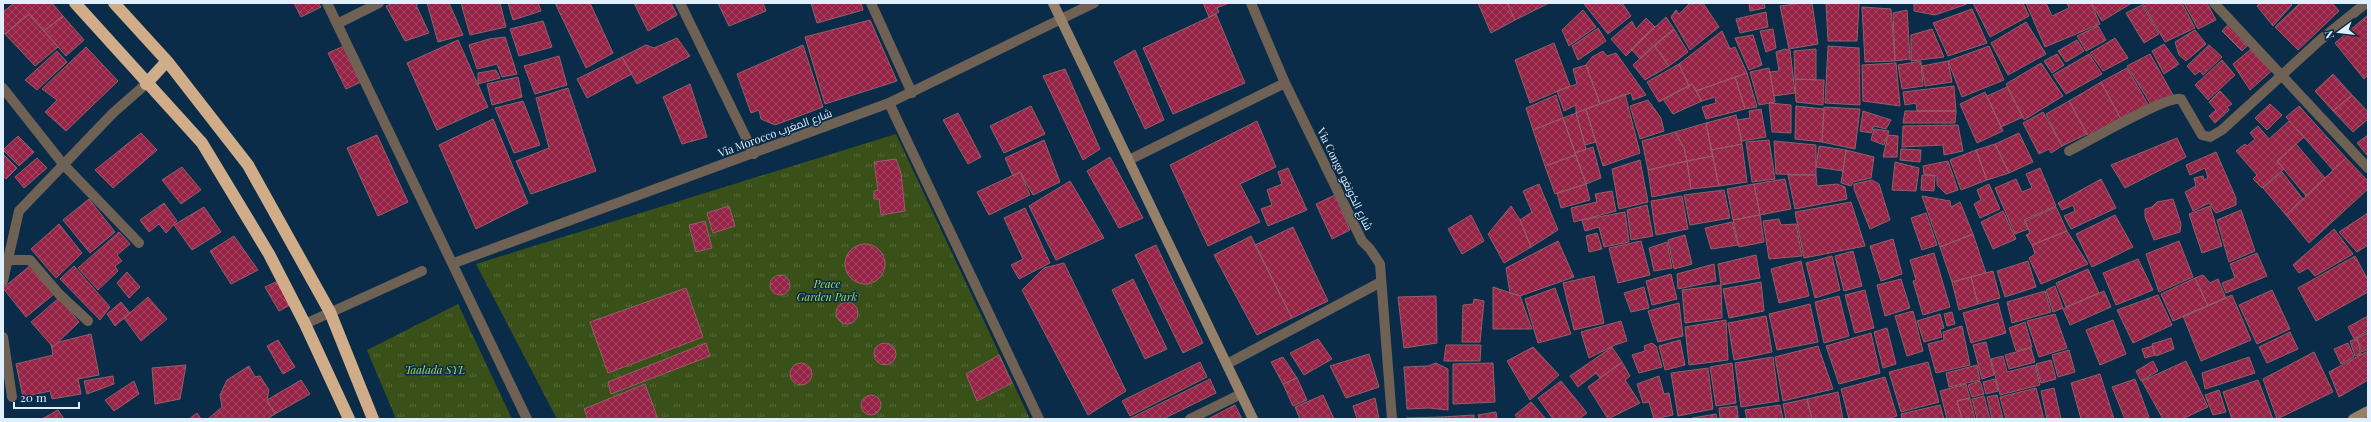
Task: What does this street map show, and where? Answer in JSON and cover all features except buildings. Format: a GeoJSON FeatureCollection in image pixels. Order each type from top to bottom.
{"type":"FeatureCollection","features":[{"type":"Feature","properties":{"kind":"highway"},"geometry":{"type":"LineString","coordinates":[[75,3],[146,84],[202,143],[268,254],[304,324],[349,419]]}},
{"type":"Feature","properties":{"kind":"highway"},"geometry":{"type":"LineString","coordinates":[[114,3],[167,61],[248,165],[330,312],[373,419]]}},
{"type":"Feature","properties":{"kind":"highway"},"geometry":{"type":"LineString","coordinates":[[146,84],[167,61]]}},
{"type":"Feature","properties":{"kind":"main road"},"geometry":{"type":"LineString","coordinates":[[1053,3],[1253,419]]}},
{"type":"Feature","properties":{"kind":"main road"},"geometry":{"type":"LineString","coordinates":[[2353,419],[2368,411]]}},
{"type":"Feature","properties":{"kind":"street"},"geometry":{"type":"LineString","coordinates":[[327,3],[454,263],[486,336],[527,419]]}},
{"type":"Feature","properties":{"kind":"street"},"geometry":{"type":"LineString","coordinates":[[337,24],[379,3]]}},
{"type":"Feature","properties":{"kind":"street"},"geometry":{"type":"LineString","coordinates":[[680,3],[754,154]]}},
{"type":"Feature","properties":{"kind":"street"},"geometry":{"type":"LineString","coordinates":[[872,3],[912,93]]}},
{"type":"Feature","properties":{"kind":"street","name":"Via Morocco شارع المغرب"},"geometry":{"type":"LineString","coordinates":[[454,263],[754,154],[889,103],[1094,3]]}},
{"type":"Feature","properties":{"kind":"street","name":"Via Congo شارع الكونغو"},"geometry":{"type":"LineString","coordinates":[[1251,3],[1286,83],[1362,241],[1370,249],[1380,264],[1392,419]]}},
{"type":"Feature","properties":{"kind":"street"},"geometry":{"type":"LineString","coordinates":[[2214,3],[2280,76],[2368,168]]}},
{"type":"Feature","properties":{"kind":"street"},"geometry":{"type":"LineString","coordinates":[[2069,151],[2151,108],[2176,97],[2181,99],[2202,135],[2210,137],[2222,130],[2353,6],[2366,3]]}},
{"type":"Feature","properties":{"kind":"street"},"geometry":{"type":"LineString","coordinates":[[1129,160],[1286,83]]}},
{"type":"Feature","properties":{"kind":"street"},"geometry":{"type":"LineString","coordinates":[[3,281],[19,211],[113,113],[146,84]]}},
{"type":"Feature","properties":{"kind":"street"},"geometry":{"type":"LineString","coordinates":[[3,88],[63,164],[139,243]]}},
{"type":"Feature","properties":{"kind":"street"},"geometry":{"type":"LineString","coordinates":[[889,103],[1039,419]]}},
{"type":"Feature","properties":{"kind":"street"},"geometry":{"type":"LineString","coordinates":[[7,260],[30,260],[59,294],[88,321]]}},
{"type":"Feature","properties":{"kind":"street"},"geometry":{"type":"LineString","coordinates":[[304,324],[422,271]]}},
{"type":"Feature","properties":{"kind":"street"},"geometry":{"type":"LineString","coordinates":[[1227,364],[1381,282]]}},
{"type":"Feature","properties":{"kind":"street"},"geometry":{"type":"LineString","coordinates":[[3,337],[12,398]]}},
{"type":"Feature","properties":{"kind":"street"},"geometry":{"type":"LineString","coordinates":[[1190,419],[1241,394]]}},
{"type":"Feature","properties":{"kind":"green space","name":"Peace Garden Park"},"geometry":{"type":"Polygon","coordinates":[[[896,134],[1030,419],[557,419],[476,264],[896,134]]]}},
{"type":"Feature","properties":{"kind":"green space","name":"Taalada SYL"},"geometry":{"type":"Polygon","coordinates":[[[458,304],[512,419],[396,419],[367,350],[458,304]]]}}]}
